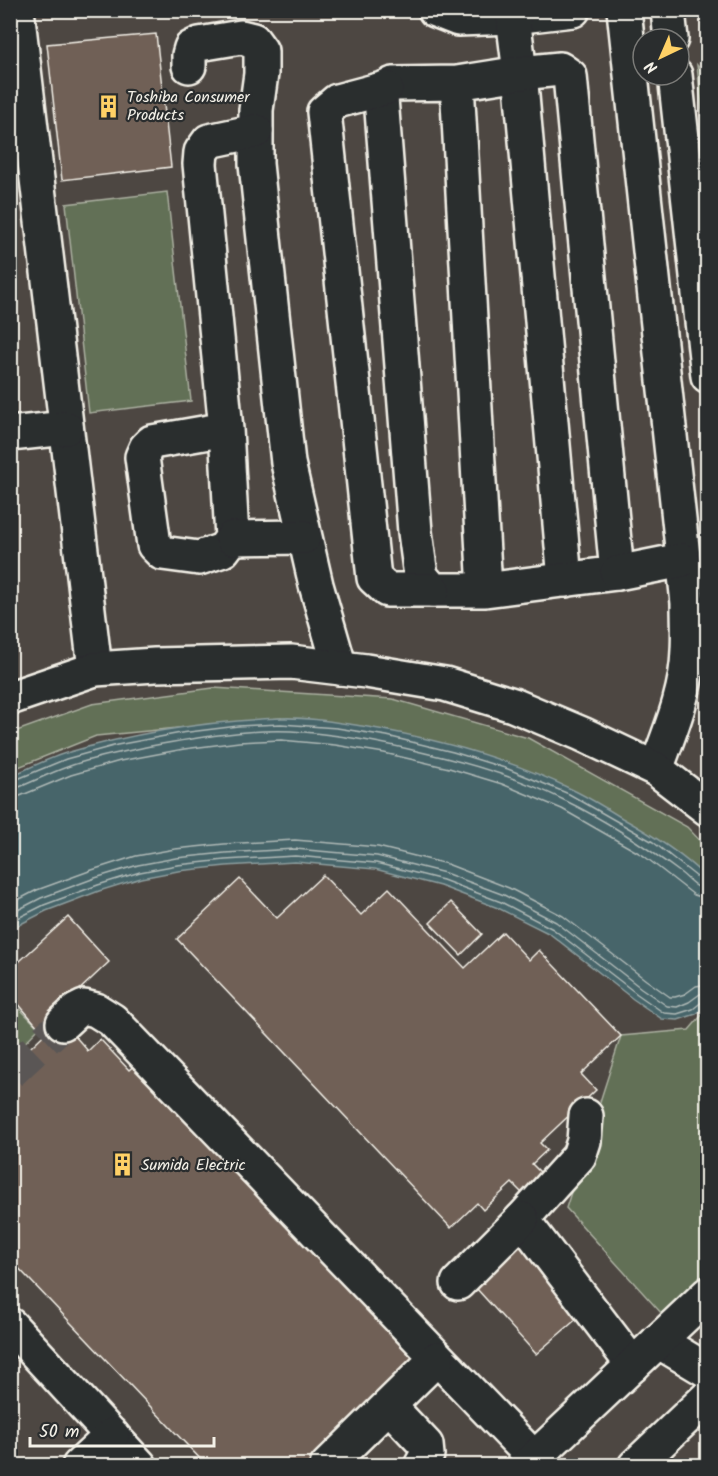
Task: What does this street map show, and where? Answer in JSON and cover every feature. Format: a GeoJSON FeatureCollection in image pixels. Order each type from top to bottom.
{"type":"FeatureCollection","features":[{"type":"Feature","properties":{"kind":"street"},"geometry":{"type":"LineString","coordinates":[[435,10],[458,19],[573,10]]}},
{"type":"Feature","properties":{"kind":"street"},"geometry":{"type":"LineString","coordinates":[[624,10],[688,603],[688,652],[684,686],[656,769]]}},
{"type":"Feature","properties":{"kind":"street"},"geometry":{"type":"LineString","coordinates":[[668,10],[670,27]]}},
{"type":"Feature","properties":{"kind":"street"},"geometry":{"type":"LineString","coordinates":[[523,14],[520,73],[565,580]]}},
{"type":"Feature","properties":{"kind":"street"},"geometry":{"type":"LineString","coordinates":[[15,22],[94,669]]}},
{"type":"Feature","properties":{"kind":"street"},"geometry":{"type":"LineString","coordinates":[[189,66],[190,48],[198,44],[241,37],[252,40],[261,51],[261,74],[256,110],[256,164],[288,463],[316,585],[340,668]]}},
{"type":"Feature","properties":{"kind":"street"},"geometry":{"type":"LineString","coordinates":[[617,573],[570,76],[560,69],[457,83],[393,84],[386,88],[338,100],[324,112],[374,578],[387,590],[484,590],[617,573],[682,560]]}},
{"type":"Feature","properties":{"kind":"street"},"geometry":{"type":"LineString","coordinates":[[457,83],[484,590]]}},
{"type":"Feature","properties":{"kind":"street"},"geometry":{"type":"LineString","coordinates":[[676,87],[708,376]]}},
{"type":"Feature","properties":{"kind":"street"},"geometry":{"type":"LineString","coordinates":[[386,88],[381,98],[415,532],[421,576],[433,590]]}},
{"type":"Feature","properties":{"kind":"street"},"geometry":{"type":"LineString","coordinates":[[226,429],[152,442],[146,448],[142,457],[154,544],[162,553],[199,558],[223,550],[232,538],[226,429],[200,164],[201,152],[209,141],[256,131]]}},
{"type":"Feature","properties":{"kind":"street"},"geometry":{"type":"LineString","coordinates":[[10,434],[66,428]]}},
{"type":"Feature","properties":{"kind":"street"},"geometry":{"type":"LineString","coordinates":[[232,538],[304,537]]}},
{"type":"Feature","properties":{"kind":"street"},"geometry":{"type":"LineString","coordinates":[[10,698],[94,669],[154,665],[291,662],[366,671],[445,684],[513,705],[656,769],[708,809]]}},
{"type":"Feature","properties":{"kind":"street"},"geometry":{"type":"LineString","coordinates":[[63,1023],[84,1007],[96,1010],[112,1020],[437,1358],[530,1462],[708,1294]]}},
{"type":"Feature","properties":{"kind":"street"},"geometry":{"type":"LineString","coordinates":[[458,1283],[522,1219],[579,1156],[584,1141],[586,1116]]}},
{"type":"Feature","properties":{"kind":"street"},"geometry":{"type":"LineString","coordinates":[[522,1219],[633,1365]]}},
{"type":"Feature","properties":{"kind":"street"},"geometry":{"type":"LineString","coordinates":[[10,1325],[140,1466]]}},
{"type":"Feature","properties":{"kind":"street"},"geometry":{"type":"LineString","coordinates":[[658,1341],[708,1371]]}},
{"type":"Feature","properties":{"kind":"street"},"geometry":{"type":"LineString","coordinates":[[327,1466],[437,1358]]}},
{"type":"Feature","properties":{"kind":"street"},"geometry":{"type":"LineString","coordinates":[[635,1466],[708,1396]]}},
{"type":"Feature","properties":{"kind":"street"},"geometry":{"type":"LineString","coordinates":[[389,1406],[426,1444],[427,1455],[421,1466]]}},
{"type":"Feature","properties":{"kind":"street"},"geometry":{"type":"LineString","coordinates":[[79,1466],[112,1435]]}},
{"type":"Feature","properties":{"kind":"shaded area"},"geometry":{"type":"Polygon","coordinates":[[[11,11],[707,11],[707,1465],[11,1465],[11,11]]]}},
{"type":"Feature","properties":{"kind":"green space"},"geometry":{"type":"Polygon","coordinates":[[[697,65],[707,77],[707,155],[697,65]]]}},
{"type":"Feature","properties":{"kind":"green space"},"geometry":{"type":"Polygon","coordinates":[[[167,192],[191,401],[89,413],[66,204],[167,192]]]}},
{"type":"Feature","properties":{"kind":"green space"},"geometry":{"type":"Polygon","coordinates":[[[213,688],[393,699],[528,738],[687,827],[707,848],[707,879],[281,718],[96,736],[11,770],[11,733],[92,704],[213,688]]]}},
{"type":"Feature","properties":{"kind":"green space"},"geometry":{"type":"Polygon","coordinates":[[[10,999],[39,1028],[11,1057],[10,1057],[10,999]]]}},
{"type":"Feature","properties":{"kind":"green space"},"geometry":{"type":"Polygon","coordinates":[[[707,1009],[707,1272],[663,1315],[566,1208],[621,1036],[689,1030],[707,1009]]]}},
{"type":"Feature","properties":{"kind":"water"},"geometry":{"type":"Polygon","coordinates":[[[281,718],[322,720],[389,731],[495,758],[577,792],[667,845],[707,878],[707,1005],[696,1014],[678,1020],[662,1019],[550,934],[498,908],[440,886],[375,869],[295,862],[178,871],[141,878],[99,891],[46,911],[11,929],[11,776],[59,755],[146,733],[226,722],[281,718]]]}},
{"type":"Feature","properties":{"kind":"building","name":"Toshiba Consumer Products"},"geometry":{"type":"Polygon","coordinates":[[[156,34],[171,167],[62,180],[47,44],[156,34]]]}},
{"type":"Feature","properties":{"kind":"building"},"geometry":{"type":"Polygon","coordinates":[[[323,875],[361,915],[389,888],[465,968],[503,932],[529,960],[539,950],[621,1036],[581,1074],[596,1090],[540,1143],[547,1150],[532,1164],[548,1180],[528,1199],[512,1183],[483,1210],[477,1203],[451,1228],[177,939],[240,879],[277,918],[323,875]]]}},
{"type":"Feature","properties":{"kind":"building"},"geometry":{"type":"Polygon","coordinates":[[[451,902],[482,934],[461,955],[430,923],[451,902]]]}},
{"type":"Feature","properties":{"kind":"building"},"geometry":{"type":"Polygon","coordinates":[[[68,917],[109,962],[39,1028],[10,994],[10,970],[68,917]]]}},
{"type":"Feature","properties":{"kind":"building","name":"Sumida Electric"},"geometry":{"type":"Polygon","coordinates":[[[60,1019],[88,1051],[100,1039],[129,1070],[138,1062],[423,1360],[312,1466],[207,1466],[10,1259],[10,1067],[60,1019]]]}},
{"type":"Feature","properties":{"kind":"building"},"geometry":{"type":"Polygon","coordinates":[[[528,1236],[587,1310],[536,1354],[476,1288],[528,1236]]]}},
{"type":"Feature","properties":{"kind":"tunnel"},"geometry":{"type":"LineString","coordinates":[[10,1073],[63,1023]]}},
{"type":"Feature","properties":{"kind":"place","name":"Toshiba Consumer Products"},"geometry":{"type":"Point","coordinates":[109,106]}},
{"type":"Feature","properties":{"kind":"place","name":"Sumida Electric"},"geometry":{"type":"Point","coordinates":[123,1165]}}]}
